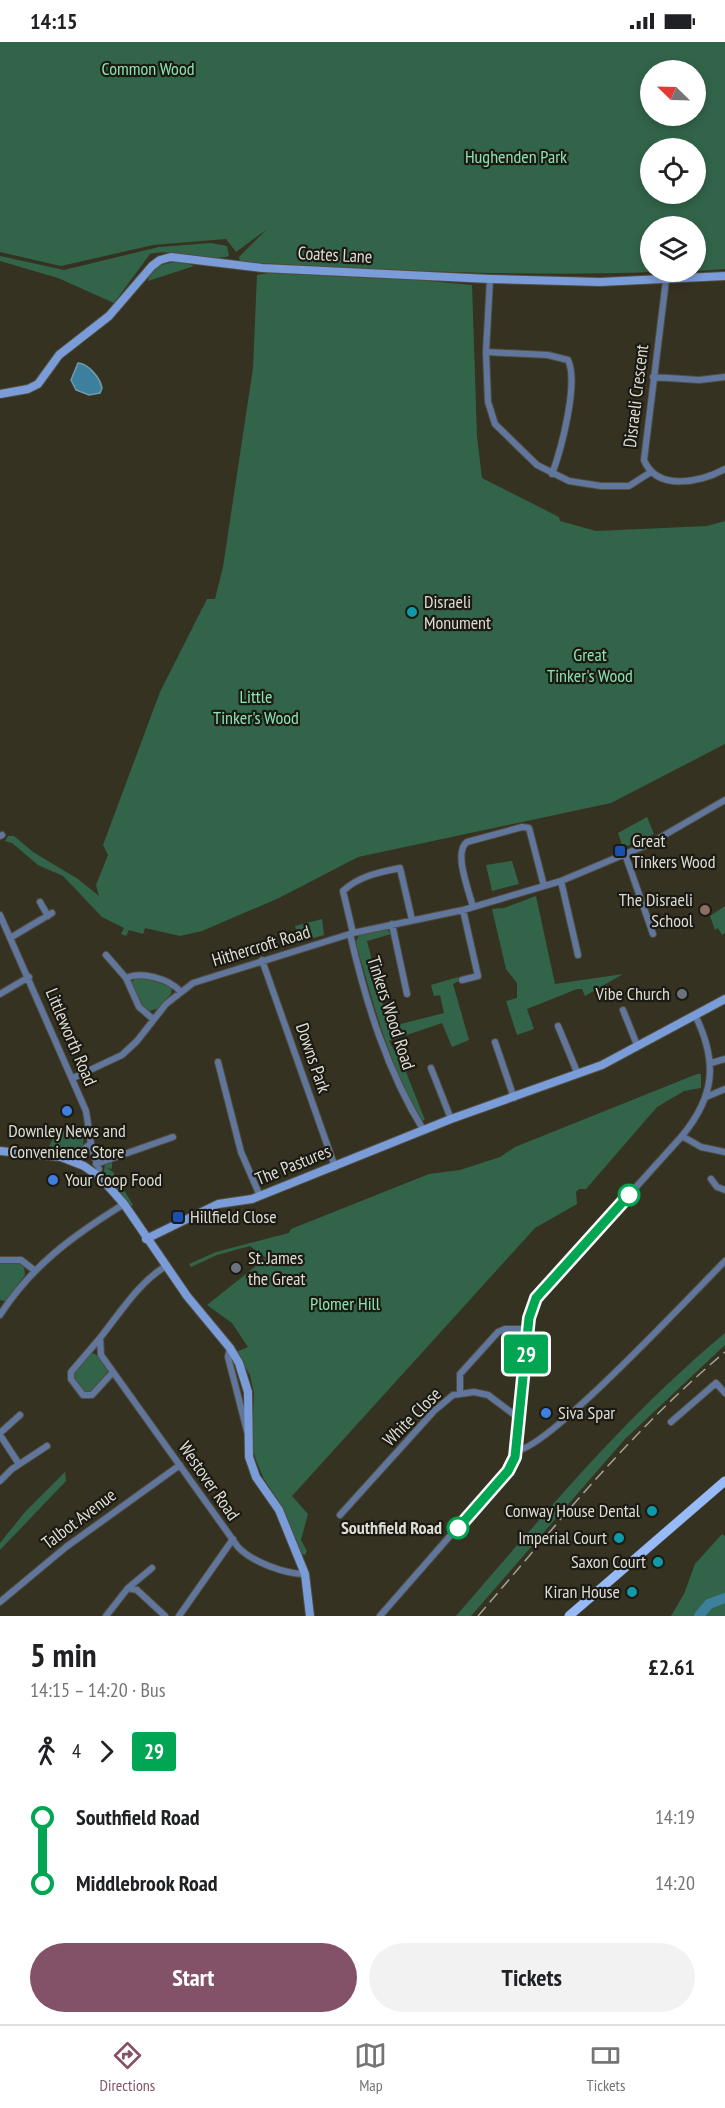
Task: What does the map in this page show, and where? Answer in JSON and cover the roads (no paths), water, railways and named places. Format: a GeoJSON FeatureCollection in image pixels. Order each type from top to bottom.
{"type":"FeatureCollection","features":[{"type":"Feature","properties":{"kind":"main road"},"geometry":{"type":"LineString","coordinates":[[569,1616],[725,1481]]}},
{"type":"Feature","properties":{"kind":"street","name":"Coates Lane"},"geometry":{"type":"LineString","coordinates":[[0,394],[25,390],[38,384],[59,356],[109,316],[141,277],[160,260],[192,258],[237,266],[490,279],[640,280]]}},
{"type":"Feature","properties":{"kind":"street","name":"Coates Lane"},"geometry":{"type":"LineString","coordinates":[[706,277],[725,276]]}},
{"type":"Feature","properties":{"kind":"street"},"geometry":{"type":"LineString","coordinates":[[490,279],[486,352],[488,402],[495,424],[531,460],[552,474],[578,483],[621,487],[634,484],[651,472]]}},
{"type":"Feature","properties":{"kind":"street","name":"Disraeli Crescent"},"geometry":{"type":"LineString","coordinates":[[666,282],[644,460],[651,472],[662,480],[678,481],[708,476],[725,469]]}},
{"type":"Feature","properties":{"kind":"street"},"geometry":{"type":"LineString","coordinates":[[486,352],[548,355],[568,360],[571,369],[569,402],[552,474]]}},
{"type":"Feature","properties":{"kind":"street"},"geometry":{"type":"LineString","coordinates":[[653,377],[699,380],[725,377]]}},
{"type":"Feature","properties":{"kind":"street","name":"Hithercroft Road"},"geometry":{"type":"LineString","coordinates":[[73,1078],[122,1055],[180,991],[194,983],[262,960],[352,934],[463,910],[561,881],[680,828],[725,800]]}},
{"type":"Feature","properties":{"kind":"street"},"geometry":{"type":"LineString","coordinates":[[473,907],[459,855],[462,845],[467,842],[522,827],[529,828],[544,886]]}},
{"type":"Feature","properties":{"kind":"street"},"geometry":{"type":"LineString","coordinates":[[625,854],[653,934]]}},
{"type":"Feature","properties":{"kind":"street"},"geometry":{"type":"LineString","coordinates":[[352,934],[343,891],[362,878],[378,872],[400,868],[412,920]]}},
{"type":"Feature","properties":{"kind":"street"},"geometry":{"type":"LineString","coordinates":[[561,881],[578,955]]}},
{"type":"Feature","properties":{"kind":"street"},"geometry":{"type":"LineString","coordinates":[[10,938],[50,915],[40,902]]}},
{"type":"Feature","properties":{"kind":"street"},"geometry":{"type":"LineString","coordinates":[[462,981],[478,976],[463,910]]}},
{"type":"Feature","properties":{"kind":"street","name":"Littleworth Road"},"geometry":{"type":"LineString","coordinates":[[0,915],[86,1111],[91,1143],[99,1169],[96,1174]]}},
{"type":"Feature","properties":{"kind":"street"},"geometry":{"type":"LineString","coordinates":[[392,924],[407,994]]}},
{"type":"Feature","properties":{"kind":"street","name":"Tinkers Wood Road"},"geometry":{"type":"LineString","coordinates":[[352,934],[384,1052],[424,1131]]}},
{"type":"Feature","properties":{"kind":"street"},"geometry":{"type":"LineString","coordinates":[[106,955],[126,978],[139,1007],[153,1019]]}},
{"type":"Feature","properties":{"kind":"street","name":"Downs Park"},"geometry":{"type":"LineString","coordinates":[[262,960],[335,1167]]}},
{"type":"Feature","properties":{"kind":"street"},"geometry":{"type":"LineString","coordinates":[[126,978],[140,975],[166,981],[180,991]]}},
{"type":"Feature","properties":{"kind":"street"},"geometry":{"type":"LineString","coordinates":[[0,994],[29,977]]}},
{"type":"Feature","properties":{"kind":"street","name":"The Pastures"},"geometry":{"type":"LineString","coordinates":[[146,1239],[218,1204],[260,1196],[451,1119],[606,1063],[725,999]]}},
{"type":"Feature","properties":{"kind":"street"},"geometry":{"type":"LineString","coordinates":[[623,1010],[637,1045]]}},
{"type":"Feature","properties":{"kind":"street"},"geometry":{"type":"LineString","coordinates":[[380,1616],[508,1471],[517,1450],[531,1308],[542,1290],[693,1123],[706,1096],[711,1063],[708,1043],[695,1015]]}},
{"type":"Feature","properties":{"kind":"street"},"geometry":{"type":"LineString","coordinates":[[558,1026],[577,1072]]}},
{"type":"Feature","properties":{"kind":"street"},"geometry":{"type":"LineString","coordinates":[[495,1042],[514,1098]]}},
{"type":"Feature","properties":{"kind":"street"},"geometry":{"type":"LineString","coordinates":[[711,1063],[725,1059]]}},
{"type":"Feature","properties":{"kind":"street"},"geometry":{"type":"LineString","coordinates":[[218,1062],[242,1152],[260,1196]]}},
{"type":"Feature","properties":{"kind":"street"},"geometry":{"type":"LineString","coordinates":[[431,1068],[451,1119]]}},
{"type":"Feature","properties":{"kind":"street"},"geometry":{"type":"LineString","coordinates":[[706,1096],[725,1089]]}},
{"type":"Feature","properties":{"kind":"street"},"geometry":{"type":"LineString","coordinates":[[682,1136],[701,1147],[725,1152]]}},
{"type":"Feature","properties":{"kind":"street"},"geometry":{"type":"LineString","coordinates":[[96,1164],[172,1137]]}},
{"type":"Feature","properties":{"kind":"street"},"geometry":{"type":"LineString","coordinates":[[72,1161],[91,1143]]}},
{"type":"Feature","properties":{"kind":"street"},"geometry":{"type":"LineString","coordinates":[[0,1151],[50,1155],[72,1161],[96,1174],[124,1204],[146,1239],[230,1348],[239,1363],[248,1392],[249,1457],[256,1477],[279,1510],[305,1574],[310,1616]]}},
{"type":"Feature","properties":{"kind":"street"},"geometry":{"type":"LineString","coordinates":[[711,1179],[717,1187],[725,1190]]}},
{"type":"Feature","properties":{"kind":"street"},"geometry":{"type":"LineString","coordinates":[[0,1315],[34,1270],[67,1241],[124,1204]]}},
{"type":"Feature","properties":{"kind":"street"},"geometry":{"type":"LineString","coordinates":[[0,1260],[21,1260],[34,1270]]}},
{"type":"Feature","properties":{"kind":"street"},"geometry":{"type":"LineString","coordinates":[[517,1450],[526,1449],[541,1440],[610,1377],[725,1261]]}},
{"type":"Feature","properties":{"kind":"street"},"geometry":{"type":"LineString","coordinates":[[113,1372],[92,1395],[83,1395],[70,1379],[71,1372],[154,1273],[166,1266]]}},
{"type":"Feature","properties":{"kind":"street"},"geometry":{"type":"LineString","coordinates":[[460,1393],[460,1374],[498,1332],[505,1329],[528,1329]]}},
{"type":"Feature","properties":{"kind":"street","name":"Westover Road"},"geometry":{"type":"LineString","coordinates":[[100,1338],[101,1355],[233,1539],[250,1557],[292,1574],[305,1574]]}},
{"type":"Feature","properties":{"kind":"street"},"geometry":{"type":"LineString","coordinates":[[671,1422],[716,1383],[725,1393]]}},
{"type":"Feature","properties":{"kind":"street","name":"White Close"},"geometry":{"type":"LineString","coordinates":[[340,1515],[441,1404],[460,1393],[474,1392],[488,1395],[520,1419]]}},
{"type":"Feature","properties":{"kind":"street"},"geometry":{"type":"LineString","coordinates":[[19,1464],[0,1434],[20,1415]]}},
{"type":"Feature","properties":{"kind":"street"},"geometry":{"type":"LineString","coordinates":[[0,1481],[19,1464],[47,1446]]}},
{"type":"Feature","properties":{"kind":"street","name":"Talbot Avenue"},"geometry":{"type":"LineString","coordinates":[[0,1602],[66,1547],[180,1465]]}},
{"type":"Feature","properties":{"kind":"street"},"geometry":{"type":"LineString","coordinates":[[179,1616],[233,1539]]}},
{"type":"Feature","properties":{"kind":"street"},"geometry":{"type":"LineString","coordinates":[[106,1616],[127,1588],[152,1568]]}},
{"type":"Feature","properties":{"kind":"street"},"geometry":{"type":"LineString","coordinates":[[127,1588],[137,1590],[165,1616]]}},
{"type":"Feature","properties":{"kind":"water"},"geometry":{"type":"Polygon","coordinates":[[[78,363],[86,366],[96,376],[102,388],[100,393],[89,395],[76,390],[71,380],[78,363]]]}},
{"type":"Feature","properties":{"kind":"waterway"},"geometry":{"type":"LineString","coordinates":[[699,1616],[709,1604],[725,1598]]}},
{"type":"Feature","properties":{"kind":"railway"},"geometry":{"type":"LineString","coordinates":[[478,1616],[596,1479],[658,1413],[725,1352]]}},
{"type":"Feature","properties":{"kind":"place","name":"Disraeli Monument"},"geometry":{"type":"Point","coordinates":[412,612]}},
{"type":"Feature","properties":{"kind":"place","name":"Great Tinkers Wood"},"geometry":{"type":"Point","coordinates":[620,851]}},
{"type":"Feature","properties":{"kind":"place","name":"The Disraeli School"},"geometry":{"type":"Point","coordinates":[705,910]}},
{"type":"Feature","properties":{"kind":"place","name":"Vibe Church"},"geometry":{"type":"Point","coordinates":[682,994]}},
{"type":"Feature","properties":{"kind":"place","name":"Downley News and Convenience Store"},"geometry":{"type":"Point","coordinates":[67,1111]}},
{"type":"Feature","properties":{"kind":"place","name":"Your Coop Food"},"geometry":{"type":"Point","coordinates":[53,1180]}},
{"type":"Feature","properties":{"kind":"place","name":"Hillfield Close"},"geometry":{"type":"Point","coordinates":[178,1217]}},
{"type":"Feature","properties":{"kind":"place","name":"St. James the Great"},"geometry":{"type":"Point","coordinates":[236,1268]}},
{"type":"Feature","properties":{"kind":"place","name":"Siva Spar"},"geometry":{"type":"Point","coordinates":[546,1413]}},
{"type":"Feature","properties":{"kind":"place","name":"Conway House Dental"},"geometry":{"type":"Point","coordinates":[652,1511]}},
{"type":"Feature","properties":{"kind":"place","name":"Southfield Road"},"geometry":{"type":"Point","coordinates":[458,1528]}},
{"type":"Feature","properties":{"kind":"place","name":"Imperial Court"},"geometry":{"type":"Point","coordinates":[619,1538]}},
{"type":"Feature","properties":{"kind":"place","name":"Saxon Court"},"geometry":{"type":"Point","coordinates":[658,1562]}},
{"type":"Feature","properties":{"kind":"place","name":"Kiran House"},"geometry":{"type":"Point","coordinates":[632,1592]}},
{"type":"Feature","properties":{"kind":"park label","name":"Common Wood"},"geometry":{"type":"Point","coordinates":[148,69]}},
{"type":"Feature","properties":{"kind":"park label","name":"Hughenden Park"},"geometry":{"type":"Point","coordinates":[516,157]}},
{"type":"Feature","properties":{"kind":"park label","name":"Great Tinker's Wood"},"geometry":{"type":"Point","coordinates":[590,665]}},
{"type":"Feature","properties":{"kind":"park label","name":"Little Tinker's Wood"},"geometry":{"type":"Point","coordinates":[256,707]}},
{"type":"Feature","properties":{"kind":"park label","name":"Plomer Hill"},"geometry":{"type":"Point","coordinates":[345,1304]}}]}
